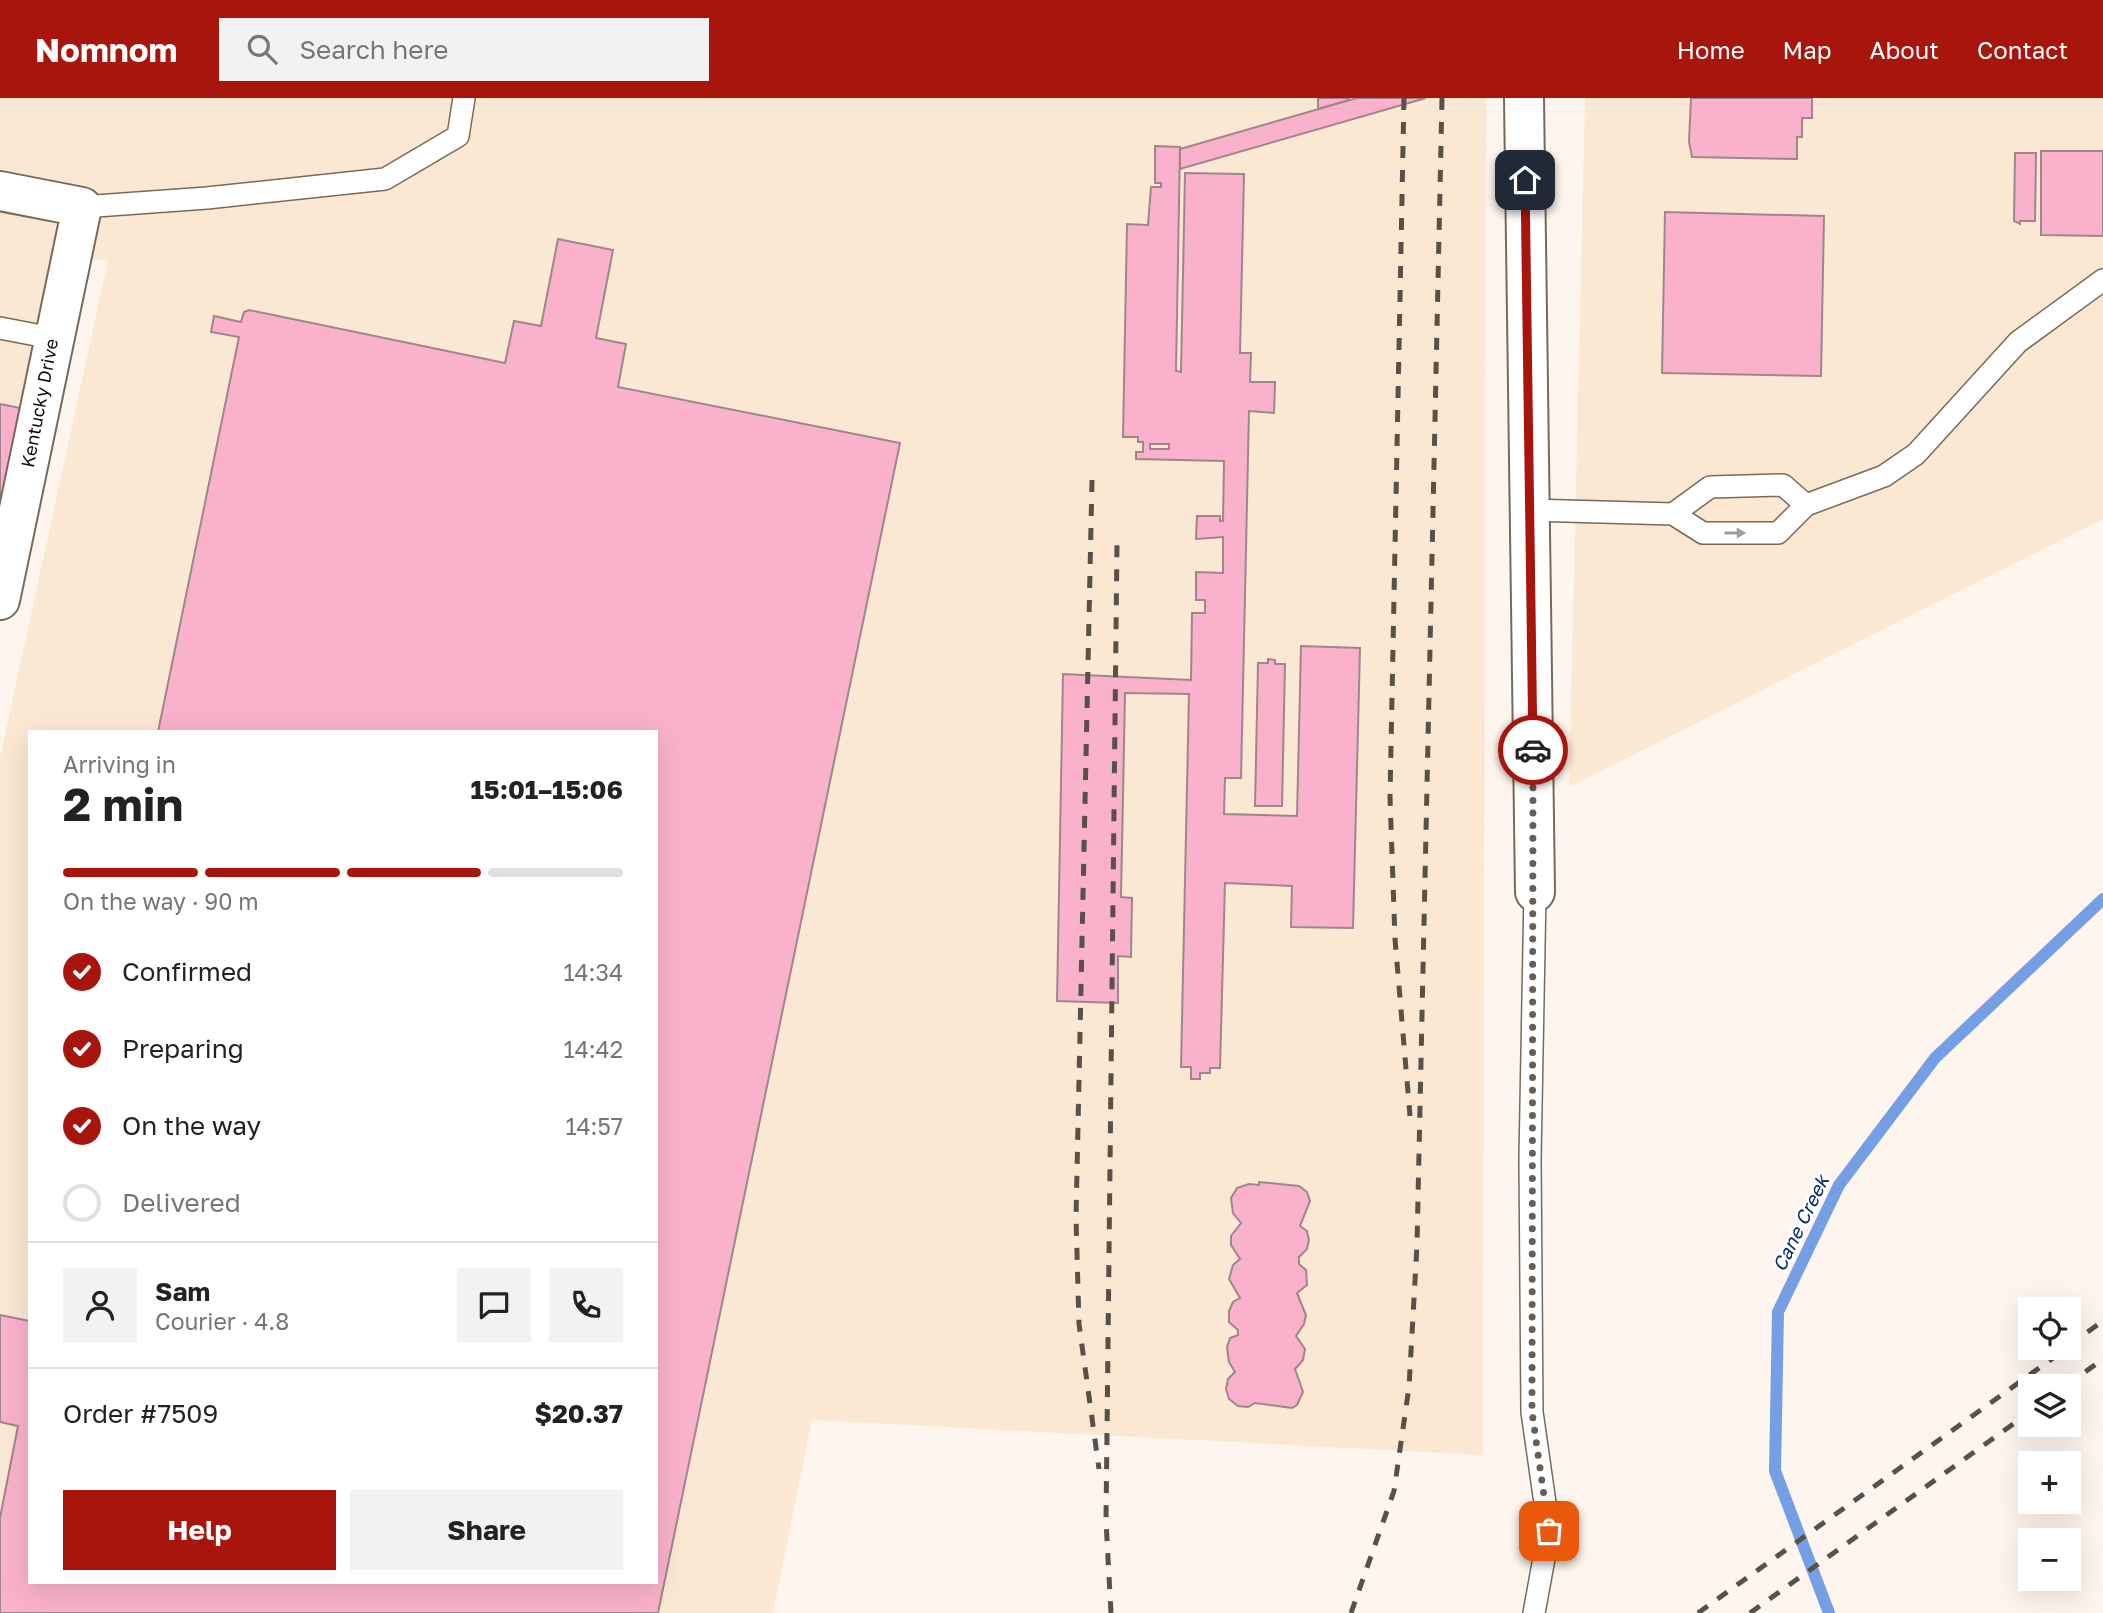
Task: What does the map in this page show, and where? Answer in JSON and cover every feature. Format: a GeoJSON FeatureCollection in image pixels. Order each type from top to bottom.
{"type":"FeatureCollection","features":[{"type":"Feature","properties":{"kind":"street"},"geometry":{"type":"LineString","coordinates":[[1524,98],[1535,892]]}},
{"type":"Feature","properties":{"kind":"street"},"geometry":{"type":"LineString","coordinates":[[0,191],[82,207]]}},
{"type":"Feature","properties":{"kind":"street","name":"Kentucky Drive"},"geometry":{"type":"LineString","coordinates":[[0,600],[52,338],[82,207]]}},
{"type":"Feature","properties":{"kind":"lane"},"geometry":{"type":"LineString","coordinates":[[82,207],[207,198],[385,179],[458,136],[464,98]]}},
{"type":"Feature","properties":{"kind":"lane"},"geometry":{"type":"LineString","coordinates":[[1530,510],[1673,514],[1703,533],[1778,533],[1806,506],[1884,476],[1916,454],[2018,342],[2103,281]]}},
{"type":"Feature","properties":{"kind":"lane"},"geometry":{"type":"LineString","coordinates":[[0,328],[52,338]]}},
{"type":"Feature","properties":{"kind":"lane"},"geometry":{"type":"LineString","coordinates":[[1673,514],[1710,487],[1783,485],[1806,506]]}},
{"type":"Feature","properties":{"kind":"lane"},"geometry":{"type":"LineString","coordinates":[[1534,1613],[1549,1531],[1532,1412],[1530,1158],[1535,892]]}},
{"type":"Feature","properties":{"kind":"shaded area"},"geometry":{"type":"Polygon","coordinates":[[[0,98],[1486,98],[1483,1455],[812,1420],[773,1613],[0,1613],[0,757],[108,260],[56,260],[0,529],[0,98]]]}},
{"type":"Feature","properties":{"kind":"shaded area"},"geometry":{"type":"Polygon","coordinates":[[[1585,98],[2103,98],[2103,519],[1569,787],[1585,98]]]}},
{"type":"Feature","properties":{"kind":"building"},"geometry":{"type":"Polygon","coordinates":[[[1318,98],[1349,98],[1349,100],[1318,109],[1318,98]]]}},
{"type":"Feature","properties":{"kind":"building"},"geometry":{"type":"Polygon","coordinates":[[[1357,98],[1426,98],[1180,169],[1180,149],[1357,98]]]}},
{"type":"Feature","properties":{"kind":"building"},"geometry":{"type":"Polygon","coordinates":[[[1691,98],[1812,98],[1812,118],[1802,118],[1802,137],[1797,137],[1797,159],[1692,157],[1689,142],[1691,98]]]}},
{"type":"Feature","properties":{"kind":"building"},"geometry":{"type":"Polygon","coordinates":[[[1155,146],[1180,147],[1176,371],[1181,372],[1185,173],[1244,174],[1240,353],[1251,353],[1250,382],[1275,382],[1274,413],[1249,411],[1241,778],[1225,778],[1224,814],[1297,816],[1301,646],[1360,648],[1353,928],[1291,927],[1292,886],[1225,883],[1220,1068],[1210,1068],[1210,1073],[1200,1073],[1200,1079],[1191,1079],[1191,1067],[1181,1067],[1189,694],[1125,693],[1121,897],[1132,898],[1131,957],[1118,956],[1118,1003],[1057,1001],[1063,674],[1191,680],[1192,613],[1205,613],[1205,600],[1196,600],[1196,572],[1223,573],[1223,537],[1196,539],[1197,516],[1220,516],[1220,521],[1223,521],[1224,461],[1136,459],[1136,452],[1143,452],[1143,442],[1138,442],[1138,437],[1123,437],[1127,224],[1148,225],[1151,187],[1161,187],[1161,183],[1155,183],[1155,146]],[[1150,444],[1150,449],[1169,449],[1169,444],[1150,444]]]}},
{"type":"Feature","properties":{"kind":"building"},"geometry":{"type":"Polygon","coordinates":[[[2041,151],[2103,151],[2103,236],[2041,235],[2041,151]]]}},
{"type":"Feature","properties":{"kind":"building"},"geometry":{"type":"Polygon","coordinates":[[[2015,153],[2036,153],[2035,221],[2020,221],[2020,224],[2014,221],[2015,153]]]}},
{"type":"Feature","properties":{"kind":"building"},"geometry":{"type":"Polygon","coordinates":[[[1665,212],[1824,216],[1821,376],[1662,373],[1665,212]]]}},
{"type":"Feature","properties":{"kind":"building"},"geometry":{"type":"Polygon","coordinates":[[[558,239],[613,250],[596,338],[626,344],[618,387],[900,443],[658,1613],[0,1613],[0,1518],[18,1426],[0,1422],[0,1315],[28,1321],[28,1584],[658,1584],[658,730],[158,730],[239,337],[211,332],[214,316],[241,322],[244,312],[249,310],[505,363],[514,321],[541,326],[558,239]]]}},
{"type":"Feature","properties":{"kind":"building"},"geometry":{"type":"Polygon","coordinates":[[[0,404],[25,409],[0,532],[0,404]]]}},
{"type":"Feature","properties":{"kind":"building"},"geometry":{"type":"Polygon","coordinates":[[[1268,659],[1275,660],[1275,664],[1285,664],[1282,806],[1255,806],[1258,663],[1268,663],[1268,659]]]}},
{"type":"Feature","properties":{"kind":"building"},"geometry":{"type":"Polygon","coordinates":[[[1259,1182],[1299,1186],[1307,1192],[1310,1201],[1300,1226],[1307,1231],[1309,1240],[1307,1249],[1299,1257],[1299,1264],[1306,1270],[1307,1285],[1297,1293],[1306,1315],[1296,1336],[1305,1349],[1303,1360],[1295,1369],[1303,1392],[1297,1405],[1292,1408],[1255,1403],[1248,1407],[1238,1406],[1229,1399],[1226,1389],[1228,1379],[1235,1372],[1229,1362],[1227,1347],[1230,1338],[1238,1335],[1238,1330],[1229,1322],[1229,1311],[1233,1302],[1240,1298],[1229,1279],[1233,1265],[1240,1259],[1231,1245],[1231,1236],[1241,1223],[1233,1213],[1231,1198],[1237,1188],[1249,1184],[1259,1185],[1259,1182]]]}},
{"type":"Feature","properties":{"kind":"waterway","name":"Cane Creek"},"geometry":{"type":"LineString","coordinates":[[1829,1613],[1775,1471],[1778,1312],[1839,1185],[1935,1058],[2103,899]]}},
{"type":"Feature","properties":{"kind":"railway"},"geometry":{"type":"LineString","coordinates":[[1404,98],[1390,797],[1395,939],[1410,1116]]}},
{"type":"Feature","properties":{"kind":"railway"},"geometry":{"type":"LineString","coordinates":[[1351,1613],[1394,1491],[1409,1387],[1417,1245],[1442,98]]}},
{"type":"Feature","properties":{"kind":"railway"},"geometry":{"type":"LineString","coordinates":[[1092,480],[1076,1218],[1079,1324],[1099,1469]]}},
{"type":"Feature","properties":{"kind":"railway"},"geometry":{"type":"LineString","coordinates":[[1111,1613],[1106,1521],[1117,543]]}},
{"type":"Feature","properties":{"kind":"railway"},"geometry":{"type":"LineString","coordinates":[[2081,1337],[2103,1321]]}},
{"type":"Feature","properties":{"kind":"railway"},"geometry":{"type":"LineString","coordinates":[[2081,1375],[2103,1359]]}},
{"type":"Feature","properties":{"kind":"railway"},"geometry":{"type":"LineString","coordinates":[[1698,1613],[2050,1360]]}},
{"type":"Feature","properties":{"kind":"railway"},"geometry":{"type":"LineString","coordinates":[[1750,1613],[2018,1421]]}},
{"type":"Feature","properties":{"kind":"way so far"},"geometry":{"type":"LineString","coordinates":[[1533,750],[1535,892],[1530,1158],[1532,1412],[1549,1531]]}},
{"type":"Feature","properties":{"kind":"route"},"geometry":{"type":"LineString","coordinates":[[1525,180],[1533,750]]}}]}
